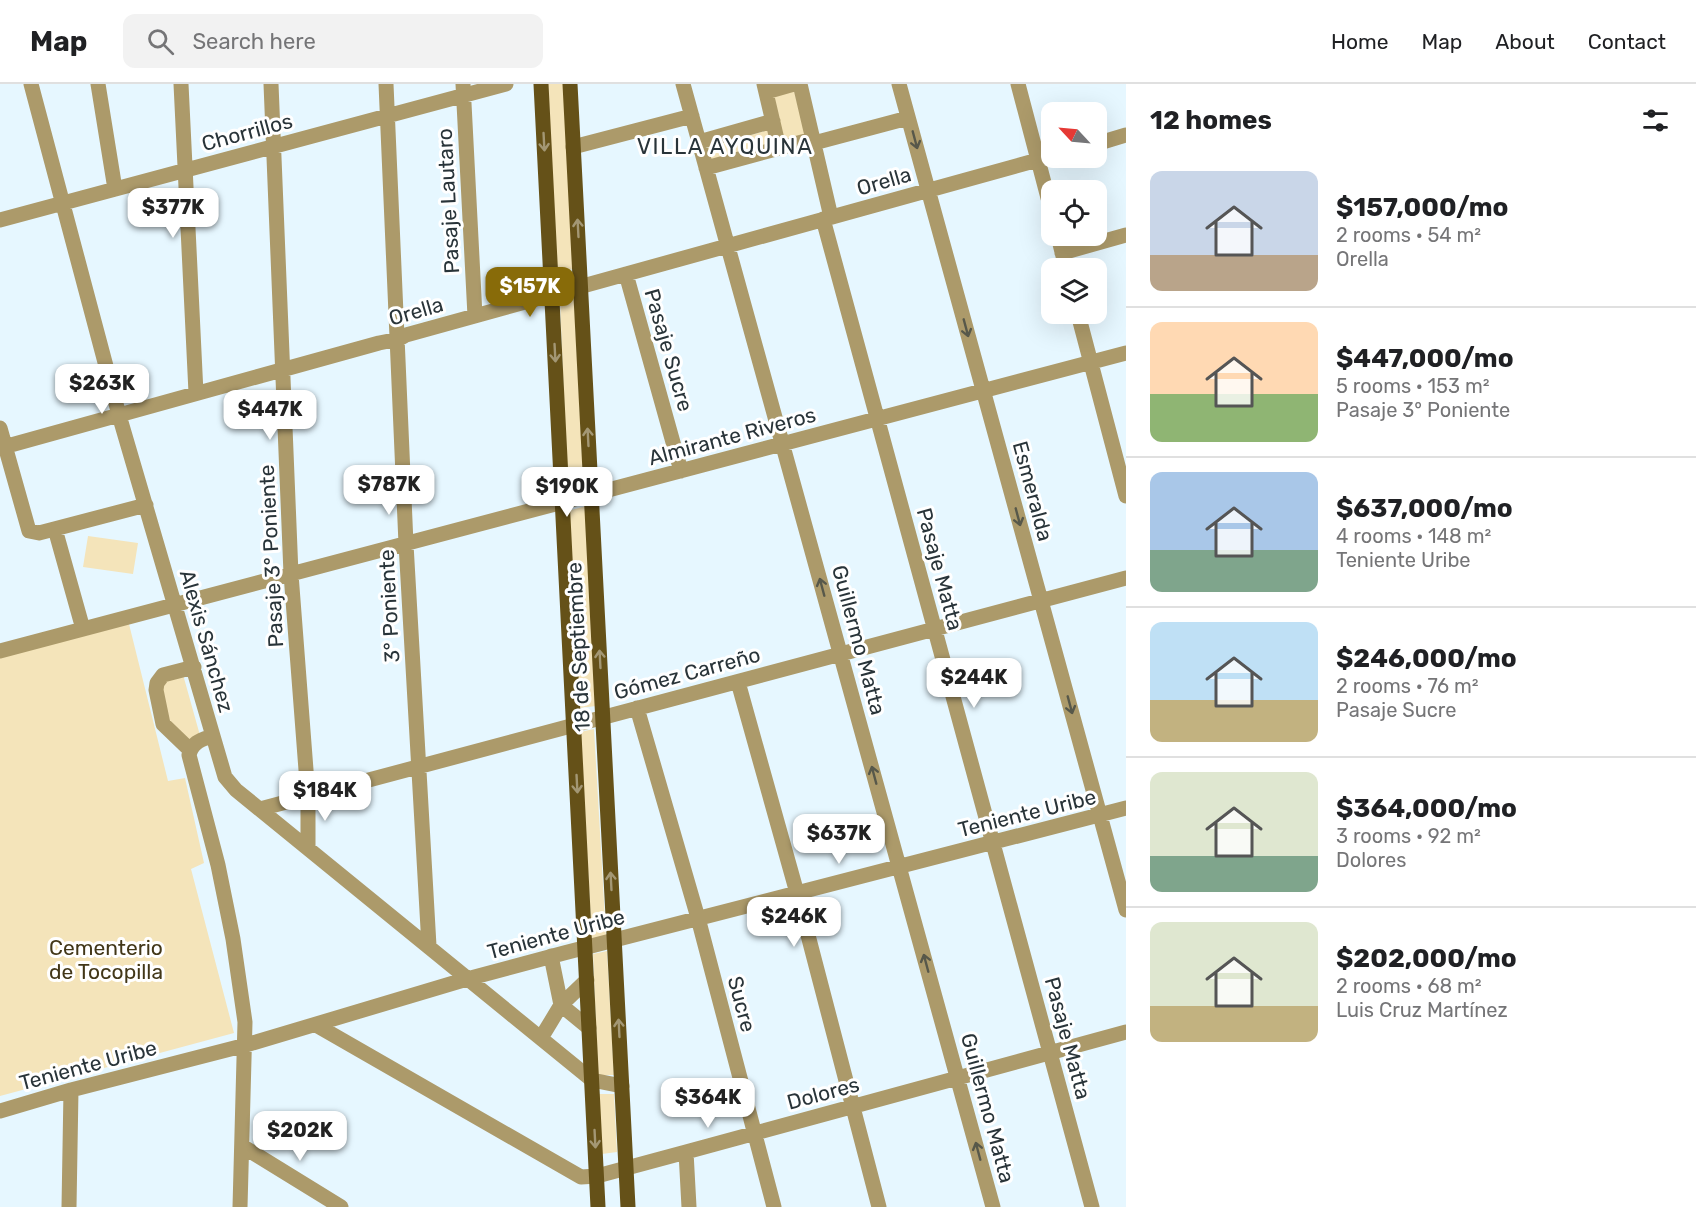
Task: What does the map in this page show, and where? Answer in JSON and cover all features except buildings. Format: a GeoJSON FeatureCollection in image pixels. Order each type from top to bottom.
{"type":"FeatureCollection","features":[{"type":"Feature","properties":{"kind":"main road","name":"18 de Septiembre"},"geometry":{"type":"LineString","coordinates":[[541,84],[598,1207]]}},
{"type":"Feature","properties":{"kind":"main road","name":"18 de Septiembre"},"geometry":{"type":"LineString","coordinates":[[570,84],[628,1207]]}},
{"type":"Feature","properties":{"kind":"street","name":"Alexis Sánchez"},"geometry":{"type":"LineString","coordinates":[[31,84],[119,415],[194,667],[212,736],[198,740],[190,750]]}},
{"type":"Feature","properties":{"kind":"street"},"geometry":{"type":"LineString","coordinates":[[98,84],[115,189]]}},
{"type":"Feature","properties":{"kind":"street"},"geometry":{"type":"LineString","coordinates":[[181,84],[196,393]]}},
{"type":"Feature","properties":{"kind":"street","name":"Pasaje 3° Poniente"},"geometry":{"type":"LineString","coordinates":[[271,84],[291,574],[308,796],[308,847]]}},
{"type":"Feature","properties":{"kind":"street","name":"3° Poniente"},"geometry":{"type":"LineString","coordinates":[[386,84],[399,339],[406,544],[429,946]]}},
{"type":"Feature","properties":{"kind":"street","name":"Chorrillos"},"geometry":{"type":"LineString","coordinates":[[0,220],[388,116],[464,90],[506,84]]}},
{"type":"Feature","properties":{"kind":"street","name":"Guillermo Matta"},"geometry":{"type":"LineString","coordinates":[[683,84],[993,1207]]}},
{"type":"Feature","properties":{"kind":"street"},"geometry":{"type":"LineString","coordinates":[[779,148],[765,88],[794,84]]}},
{"type":"Feature","properties":{"kind":"street","name":"Pasaje Matta"},"geometry":{"type":"LineString","coordinates":[[800,84],[827,218],[878,419],[1092,1207]]}},
{"type":"Feature","properties":{"kind":"street","name":"Esmeralda"},"geometry":{"type":"LineString","coordinates":[[899,84],[1126,910]]}},
{"type":"Feature","properties":{"kind":"street"},"geometry":{"type":"LineString","coordinates":[[1018,84],[1041,147]]}},
{"type":"Feature","properties":{"kind":"street","name":"Pasaje Lautaro"},"geometry":{"type":"LineString","coordinates":[[464,90],[475,316]]}},
{"type":"Feature","properties":{"kind":"street"},"geometry":{"type":"LineString","coordinates":[[573,147],[692,116]]}},
{"type":"Feature","properties":{"kind":"street"},"geometry":{"type":"LineString","coordinates":[[706,168],[779,148],[908,118]]}},
{"type":"Feature","properties":{"kind":"street"},"geometry":{"type":"LineString","coordinates":[[699,142],[773,121]]}},
{"type":"Feature","properties":{"kind":"street"},"geometry":{"type":"LineString","coordinates":[[1107,141],[1126,135]]}},
{"type":"Feature","properties":{"kind":"street","name":"Orella"},"geometry":{"type":"LineString","coordinates":[[2,447],[399,339],[552,294],[1041,159]]}},
{"type":"Feature","properties":{"kind":"street"},"geometry":{"type":"LineString","coordinates":[[1062,252],[1126,235]]}},
{"type":"Feature","properties":{"kind":"street"},"geometry":{"type":"LineString","coordinates":[[1060,246],[1064,258]]}},
{"type":"Feature","properties":{"kind":"street","name":"Pasaje Sucre"},"geometry":{"type":"LineString","coordinates":[[626,274],[681,471]]}},
{"type":"Feature","properties":{"kind":"street"},"geometry":{"type":"LineString","coordinates":[[1081,324],[1124,478],[1126,496]]}},
{"type":"Feature","properties":{"kind":"street","name":"Almirante Riveros"},"geometry":{"type":"LineString","coordinates":[[0,651],[1126,353]]}},
{"type":"Feature","properties":{"kind":"street"},"geometry":{"type":"LineString","coordinates":[[0,428],[2,447],[29,531],[39,534],[146,505]]}},
{"type":"Feature","properties":{"kind":"street"},"geometry":{"type":"LineString","coordinates":[[55,530],[83,629]]}},
{"type":"Feature","properties":{"kind":"street","name":"Gómez Carreño"},"geometry":{"type":"LineString","coordinates":[[260,809],[1126,578]]}},
{"type":"Feature","properties":{"kind":"street"},"geometry":{"type":"LineString","coordinates":[[194,667],[163,675],[157,683],[156,690],[163,724],[190,750],[190,762],[218,865],[233,939],[245,1022],[246,1045],[240,1207]]}},
{"type":"Feature","properties":{"kind":"street"},"geometry":{"type":"LineString","coordinates":[[738,681],[797,893],[879,1207]]}},
{"type":"Feature","properties":{"kind":"street","name":"Sucre"},"geometry":{"type":"LineString","coordinates":[[637,708],[698,918],[774,1207]]}},
{"type":"Feature","properties":{"kind":"street"},"geometry":{"type":"LineString","coordinates":[[212,736],[225,777],[230,784],[592,1080],[622,1086]]}},
{"type":"Feature","properties":{"kind":"street","name":"Teniente Uribe"},"geometry":{"type":"LineString","coordinates":[[0,1111],[71,1090],[246,1045],[551,956],[1126,808]]}},
{"type":"Feature","properties":{"kind":"street"},"geometry":{"type":"LineString","coordinates":[[551,956],[561,1005],[589,1028]]}},
{"type":"Feature","properties":{"kind":"street"},"geometry":{"type":"LineString","coordinates":[[541,1038],[561,1005],[587,980]]}},
{"type":"Feature","properties":{"kind":"street"},"geometry":{"type":"LineString","coordinates":[[316,1025],[581,1176],[597,1176]]}},
{"type":"Feature","properties":{"kind":"street","name":"Dolores"},"geometry":{"type":"LineString","coordinates":[[597,1176],[1126,1032]]}},
{"type":"Feature","properties":{"kind":"street"},"geometry":{"type":"LineString","coordinates":[[69,1207],[71,1090]]}},
{"type":"Feature","properties":{"kind":"street"},"geometry":{"type":"LineString","coordinates":[[242,1146],[341,1207]]}},
{"type":"Feature","properties":{"kind":"street"},"geometry":{"type":"LineString","coordinates":[[686,1152],[689,1207]]}},
{"type":"Feature","properties":{"kind":"green space"},"geometry":{"type":"Polygon","coordinates":[[[548,84],[564,84],[573,269],[557,273],[548,84]]]}},
{"type":"Feature","properties":{"kind":"green space"},"geometry":{"type":"Polygon","coordinates":[[[794,90],[806,138],[782,143],[771,95],[794,90]]]}},
{"type":"Feature","properties":{"kind":"green space"},"geometry":{"type":"Polygon","coordinates":[[[768,130],[772,145],[714,164],[706,148],[768,130]]]}},
{"type":"Feature","properties":{"kind":"green space"},"geometry":{"type":"Polygon","coordinates":[[[574,297],[584,495],[568,499],[560,300],[574,297]]]}},
{"type":"Feature","properties":{"kind":"green space"},"geometry":{"type":"Polygon","coordinates":[[[586,506],[596,706],[580,708],[568,511],[586,506]]]}},
{"type":"Feature","properties":{"kind":"green space"},"geometry":{"type":"Polygon","coordinates":[[[88,536],[138,543],[133,574],[83,567],[88,536]]]}},
{"type":"Feature","properties":{"kind":"green space","name":"Cementerio de Tocopilla"},"geometry":{"type":"Polygon","coordinates":[[[128,620],[168,781],[185,778],[204,863],[191,869],[234,1033],[0,1096],[0,656],[128,620]]]}},
{"type":"Feature","properties":{"kind":"green space"},"geometry":{"type":"Polygon","coordinates":[[[182,671],[201,739],[191,743],[168,722],[161,681],[182,671]]]}},
{"type":"Feature","properties":{"kind":"green space"},"geometry":{"type":"Polygon","coordinates":[[[594,729],[606,936],[592,940],[580,732],[594,729]]]}},
{"type":"Feature","properties":{"kind":"green space"},"geometry":{"type":"Polygon","coordinates":[[[607,951],[614,1075],[598,1075],[593,954],[607,951]]]}},
{"type":"Feature","properties":{"kind":"green space"},"geometry":{"type":"Polygon","coordinates":[[[599,1094],[614,1094],[617,1152],[602,1154],[599,1094]]]}},
{"type":"Feature","properties":{"kind":"district","name":"VILLA AYQUINA"},"geometry":{"type":"Point","coordinates":[725,146]}}]}
